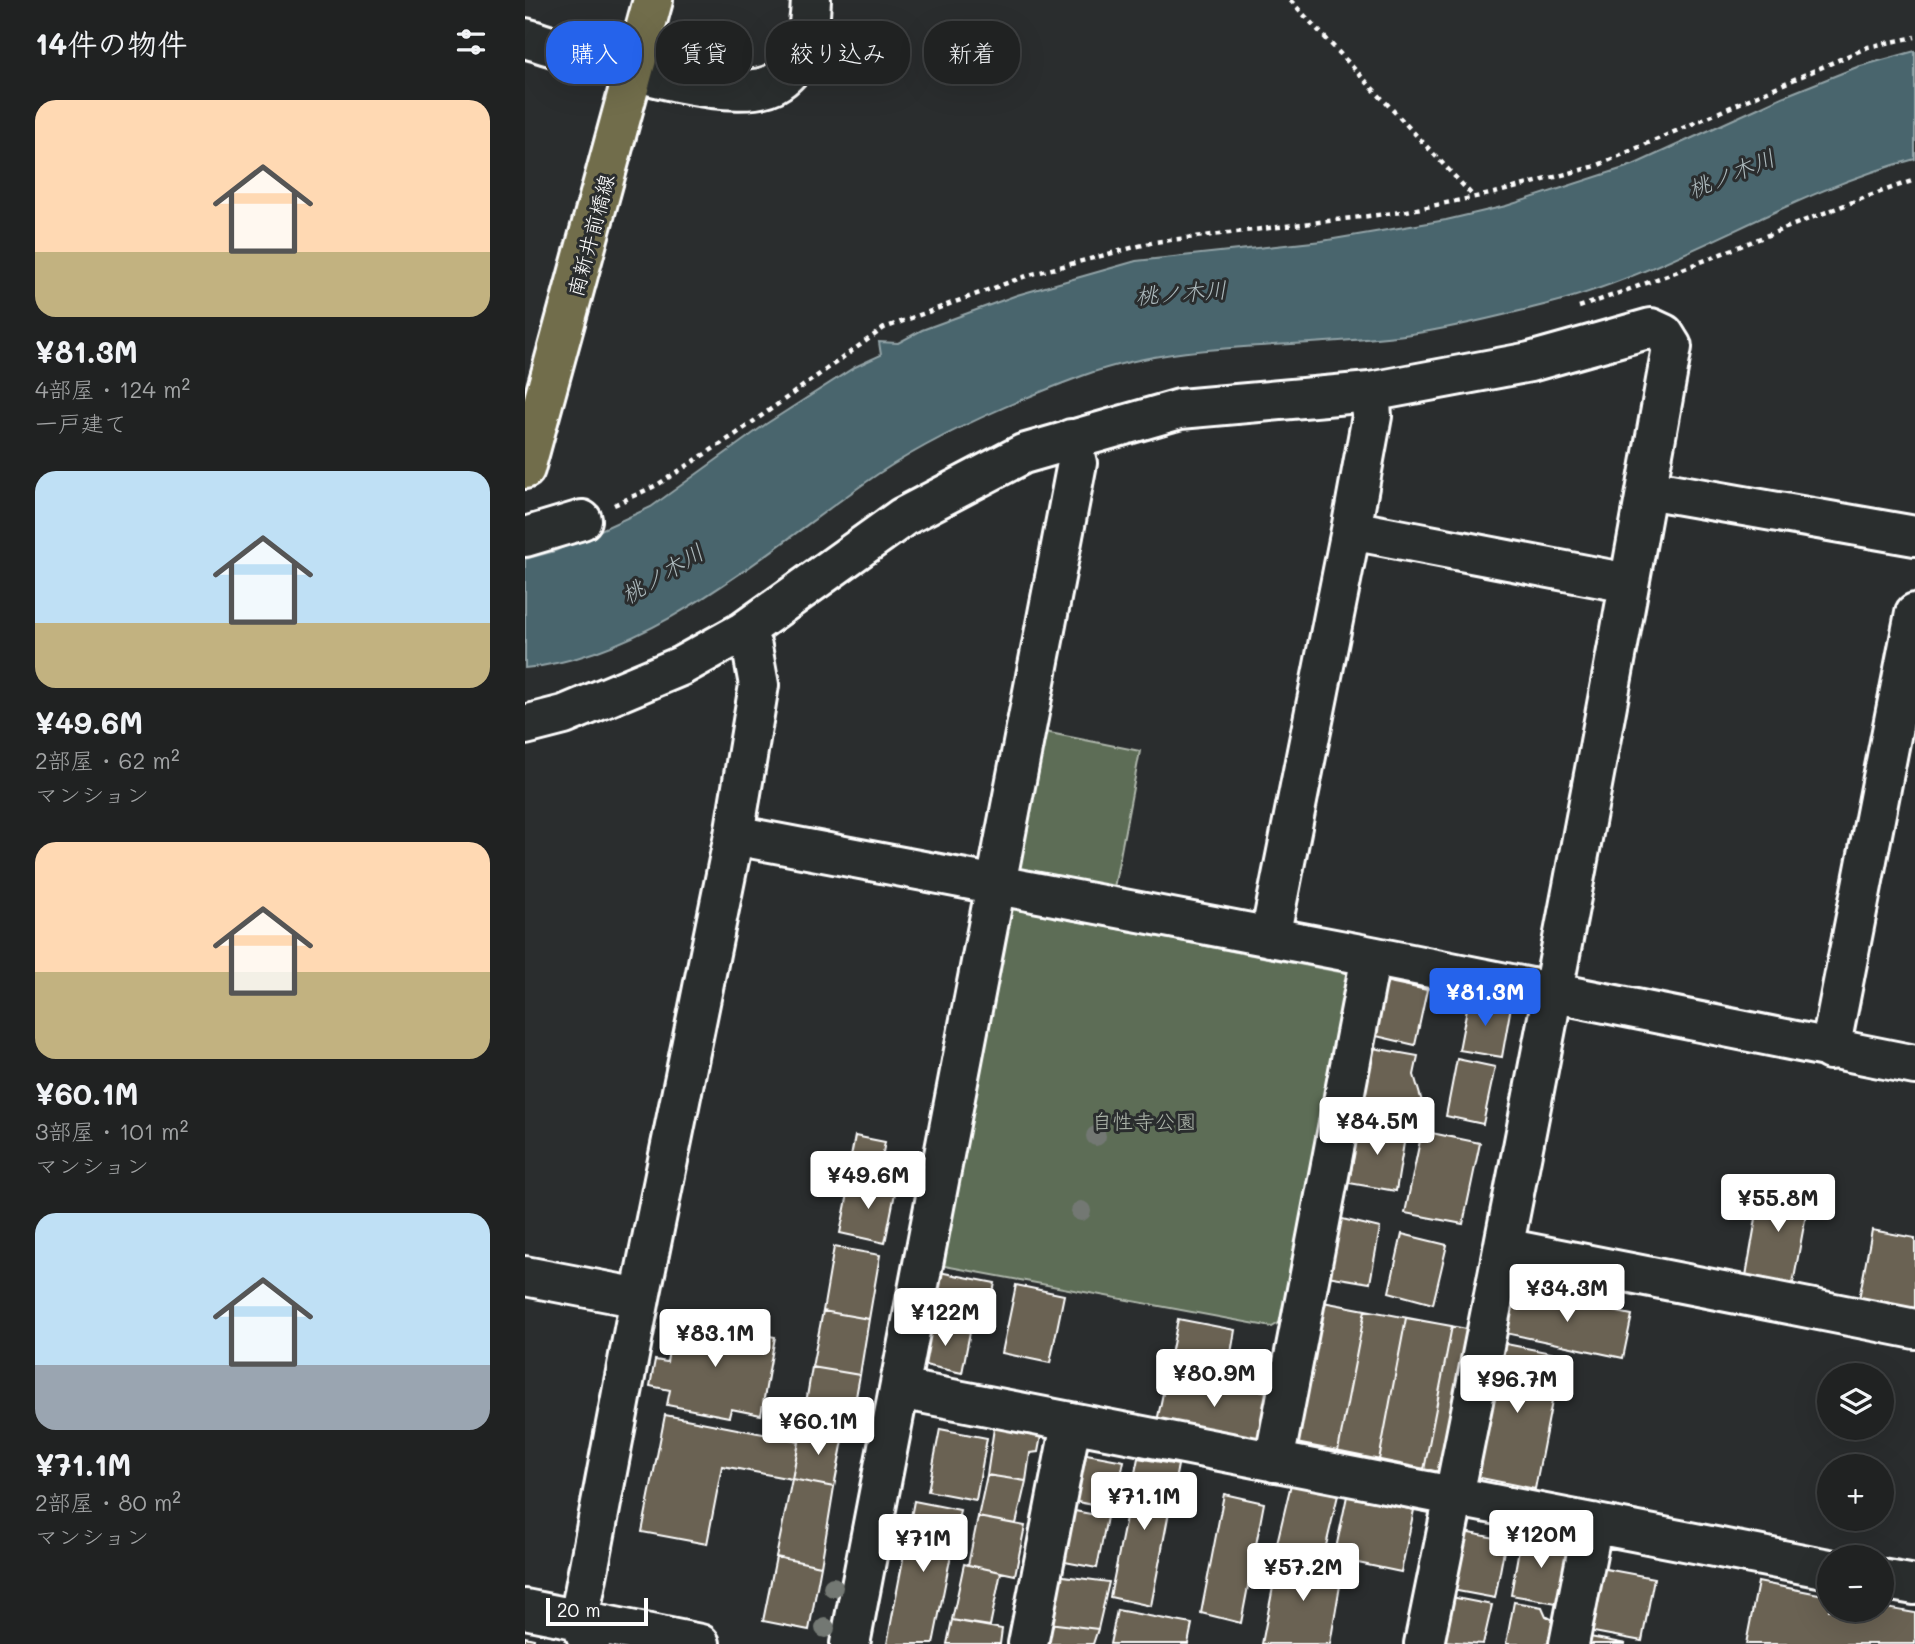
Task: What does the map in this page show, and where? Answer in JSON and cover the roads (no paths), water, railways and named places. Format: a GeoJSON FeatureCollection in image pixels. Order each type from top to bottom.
{"type":"FeatureCollection","features":[{"type":"Feature","properties":{"kind":"main road","name":"南新井前橋線"},"geometry":{"type":"LineString","coordinates":[[642,43],[653,0]]}},
{"type":"Feature","properties":{"kind":"main road","name":"南新井前橋線"},"geometry":{"type":"LineString","coordinates":[[525,469],[631,84]]}},
{"type":"Feature","properties":{"kind":"street"},"geometry":{"type":"LineString","coordinates":[[642,72],[714,90],[751,92],[778,82],[798,61],[810,26],[811,0]]}},
{"type":"Feature","properties":{"kind":"street"},"geometry":{"type":"LineString","coordinates":[[525,38],[546,44]]}},
{"type":"Feature","properties":{"kind":"street"},"geometry":{"type":"LineString","coordinates":[[525,725],[564,715],[633,688],[744,631],[903,517],[1023,454],[1180,409],[1370,393],[1531,362],[1651,328],[1664,334],[1672,347],[1647,489],[1504,1248],[1424,1644]]}},
{"type":"Feature","properties":{"kind":"street"},"geometry":{"type":"LineString","coordinates":[[1270,937],[1373,416],[1370,393]]}},
{"type":"Feature","properties":{"kind":"street"},"geometry":{"type":"LineString","coordinates":[[850,1644],[1077,463],[1071,439]]}},
{"type":"Feature","properties":{"kind":"street"},"geometry":{"type":"LineString","coordinates":[[1647,489],[1915,536]]}},
{"type":"Feature","properties":{"kind":"street"},"geometry":{"type":"LineString","coordinates":[[525,537],[582,520]]}},
{"type":"Feature","properties":{"kind":"street"},"geometry":{"type":"LineString","coordinates":[[1352,530],[1628,583]]}},
{"type":"Feature","properties":{"kind":"street"},"geometry":{"type":"LineString","coordinates":[[1830,1050],[1915,613]]}},
{"type":"Feature","properties":{"kind":"street"},"geometry":{"type":"LineString","coordinates":[[585,1631],[640,1297],[734,835],[759,685],[752,647],[744,631]]}},
{"type":"Feature","properties":{"kind":"street"},"geometry":{"type":"LineString","coordinates":[[734,835],[1551,991],[1830,1050],[1915,1065]]}},
{"type":"Feature","properties":{"kind":"street"},"geometry":{"type":"LineString","coordinates":[[1274,1462],[1371,956]]}},
{"type":"Feature","properties":{"kind":"street"},"geometry":{"type":"LineString","coordinates":[[1504,1248],[1915,1329]]}},
{"type":"Feature","properties":{"kind":"street"},"geometry":{"type":"LineString","coordinates":[[525,1276],[640,1297]]}},
{"type":"Feature","properties":{"kind":"street"},"geometry":{"type":"LineString","coordinates":[[900,1389],[1817,1567]]}},
{"type":"Feature","properties":{"kind":"street"},"geometry":{"type":"LineString","coordinates":[[1028,1644],[1072,1424]]}},
{"type":"Feature","properties":{"kind":"street"},"geometry":{"type":"LineString","coordinates":[[1569,1644],[1593,1523]]}},
{"type":"Feature","properties":{"kind":"street"},"geometry":{"type":"LineString","coordinates":[[1894,1582],[1915,1586]]}},
{"type":"Feature","properties":{"kind":"street"},"geometry":{"type":"LineString","coordinates":[[525,1609],[585,1631],[700,1644]]}},
{"type":"Feature","properties":{"kind":"water","name":"桃ノ木川"},"geometry":{"type":"Polygon","coordinates":[[[1915,51],[1915,159],[1820,192],[1633,276],[1536,307],[1411,334],[1203,350],[1122,364],[1082,376],[977,419],[902,459],[755,563],[667,620],[621,642],[573,659],[525,668],[525,559],[555,551],[651,507],[766,424],[855,367],[881,355],[879,342],[898,343],[922,330],[1017,295],[1136,261],[1322,241],[1446,220],[1506,206],[1633,165],[1782,97],[1857,67],[1915,51]]]}},
{"type":"Feature","properties":{"kind":"park label","name":"自性寺公園"},"geometry":{"type":"Point","coordinates":[1144,1120]}}]}
